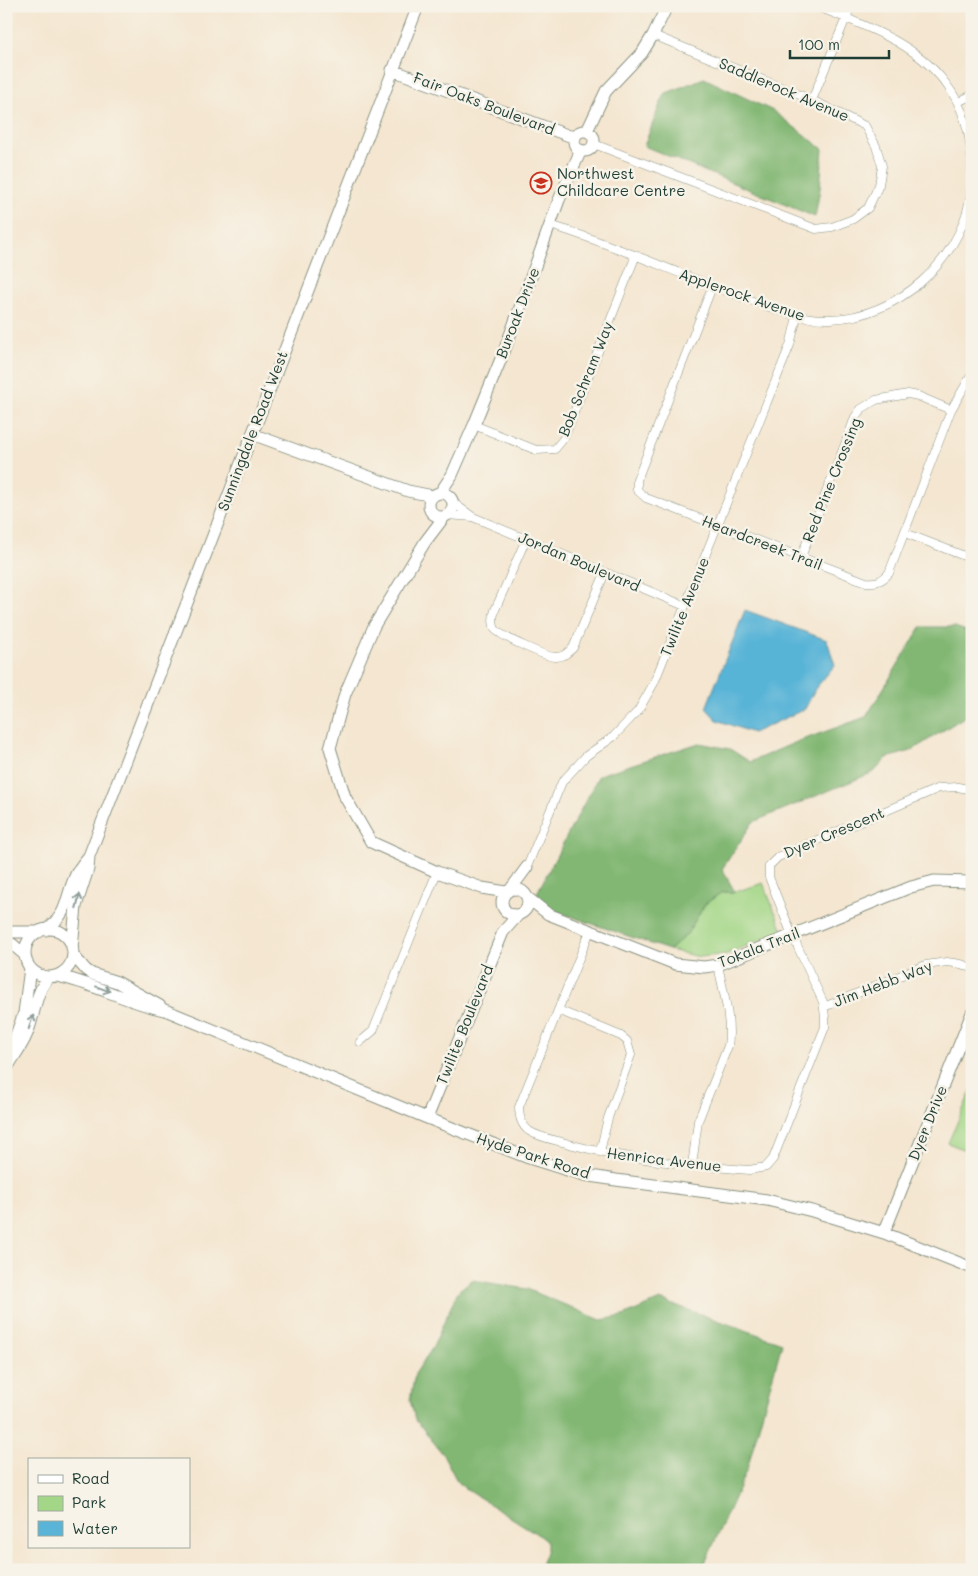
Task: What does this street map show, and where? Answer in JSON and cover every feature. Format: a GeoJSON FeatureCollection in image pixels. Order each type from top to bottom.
{"type":"FeatureCollection","features":[{"type":"Feature","properties":{"kind":"street","name":"Sunningdale Road West"},"geometry":{"type":"LineString","coordinates":[[42,931],[56,922],[62,914],[74,878],[89,856],[418,6]]}},
{"type":"Feature","properties":{"kind":"street"},"geometry":{"type":"LineString","coordinates":[[587,131],[606,91],[642,52],[668,6]]}},
{"type":"Feature","properties":{"kind":"street","name":"Applerock Avenue"},"geometry":{"type":"LineString","coordinates":[[550,225],[636,256],[712,287],[797,317],[833,319],[874,310],[910,292],[940,262],[956,239],[965,219],[972,178],[970,140],[965,121],[958,102],[950,90],[920,57],[896,40],[816,6]]}},
{"type":"Feature","properties":{"kind":"street"},"geometry":{"type":"LineString","coordinates":[[812,100],[851,6]]}},
{"type":"Feature","properties":{"kind":"street","name":"Saddlerock Avenue"},"geometry":{"type":"LineString","coordinates":[[594,144],[807,226],[816,228],[832,227],[853,219],[868,208],[879,185],[882,166],[876,146],[865,126],[812,100],[653,35]]}},
{"type":"Feature","properties":{"kind":"street","name":"Fair Oaks Boulevard"},"geometry":{"type":"LineString","coordinates":[[392,70],[575,138]]}},
{"type":"Feature","properties":{"kind":"street"},"geometry":{"type":"LineString","coordinates":[[958,102],[972,95]]}},
{"type":"Feature","properties":{"kind":"street"},"geometry":{"type":"LineString","coordinates":[[587,131],[594,137],[594,144],[586,151],[577,147],[575,138],[581,132],[587,131]]}},
{"type":"Feature","properties":{"kind":"street","name":"Buroak Drive"},"geometry":{"type":"LineString","coordinates":[[439,501],[474,425],[505,349],[559,200],[581,150]]}},
{"type":"Feature","properties":{"kind":"street","name":"Bob Schram Way"},"geometry":{"type":"LineString","coordinates":[[474,425],[536,450],[555,449],[564,438],[636,256]]}},
{"type":"Feature","properties":{"kind":"street","name":"Heardcreek Trail"},"geometry":{"type":"LineString","coordinates":[[712,287],[636,485],[640,494],[717,526],[866,582],[874,583],[882,580],[889,573],[951,410],[972,374]]}},
{"type":"Feature","properties":{"kind":"street","name":"Twilite Avenue"},"geometry":{"type":"LineString","coordinates":[[508,891],[527,867],[562,782],[586,756],[613,737],[638,711],[654,683],[790,345],[797,317]]}},
{"type":"Feature","properties":{"kind":"street","name":"Red Pine Crossing"},"geometry":{"type":"LineString","coordinates":[[802,557],[849,432],[855,417],[861,409],[876,400],[908,394],[918,396],[951,410]]}},
{"type":"Feature","properties":{"kind":"street"},"geometry":{"type":"LineString","coordinates":[[252,434],[439,501],[452,509],[425,542],[374,626],[345,694],[330,748],[344,797],[371,842],[437,872],[482,888],[508,891],[519,889],[527,896],[528,907],[520,914],[509,914],[482,888]]}},
{"type":"Feature","properties":{"kind":"street"},"geometry":{"type":"LineString","coordinates":[[439,501],[436,516],[446,516]]}},
{"type":"Feature","properties":{"kind":"street"},"geometry":{"type":"LineString","coordinates":[[425,542],[439,501]]}},
{"type":"Feature","properties":{"kind":"street","name":"Jordan Boulevard"},"geometry":{"type":"LineString","coordinates":[[439,501],[686,606]]}},
{"type":"Feature","properties":{"kind":"street","name":"Jordan Boulevard"},"geometry":{"type":"LineString","coordinates":[[446,516],[473,517]]}},
{"type":"Feature","properties":{"kind":"street"},"geometry":{"type":"LineString","coordinates":[[905,534],[972,559]]}},
{"type":"Feature","properties":{"kind":"street"},"geometry":{"type":"LineString","coordinates":[[526,539],[494,610],[492,620],[495,628],[502,636],[553,658],[565,656],[573,648],[606,573]]}},
{"type":"Feature","properties":{"kind":"street","name":"Dyer Crescent"},"geometry":{"type":"LineString","coordinates":[[792,935],[768,872],[769,866],[774,859],[939,788],[958,787],[972,790]]}},
{"type":"Feature","properties":{"kind":"street","name":"Sunningdale Road West"},"geometry":{"type":"LineString","coordinates":[[73,951],[76,906],[88,869],[89,856]]}},
{"type":"Feature","properties":{"kind":"street","name":"Twilite Avenue"},"geometry":{"type":"LineString","coordinates":[[527,867],[527,896]]}},
{"type":"Feature","properties":{"kind":"street"},"geometry":{"type":"LineString","coordinates":[[360,1042],[373,1031],[437,872]]}},
{"type":"Feature","properties":{"kind":"street","name":"Tokala Trail"},"geometry":{"type":"LineString","coordinates":[[527,896],[548,914],[590,931],[675,964],[704,967],[718,965],[912,887],[934,881],[972,882]]}},
{"type":"Feature","properties":{"kind":"street"},"geometry":{"type":"LineString","coordinates":[[502,906],[503,895],[508,891]]}},
{"type":"Feature","properties":{"kind":"street","name":"Twilite Boulevard"},"geometry":{"type":"LineString","coordinates":[[502,906],[503,932]]}},
{"type":"Feature","properties":{"kind":"street","name":"Tokala Trail"},"geometry":{"type":"LineString","coordinates":[[520,914],[548,914]]}},
{"type":"Feature","properties":{"kind":"street","name":"Twilite Boulevard"},"geometry":{"type":"LineString","coordinates":[[427,1118],[503,932],[520,914]]}},
{"type":"Feature","properties":{"kind":"street"},"geometry":{"type":"LineString","coordinates":[[25,955],[28,941],[42,931]]}},
{"type":"Feature","properties":{"kind":"street","name":"Henrica Avenue"},"geometry":{"type":"LineString","coordinates":[[590,931],[519,1108],[524,1127],[538,1135],[600,1152],[633,1158],[749,1170],[766,1167],[773,1159],[825,1027],[824,1007],[792,935]]}},
{"type":"Feature","properties":{"kind":"street"},"geometry":{"type":"LineString","coordinates":[[6,932],[60,932],[66,936],[73,951],[68,967],[53,976],[40,991],[26,1038],[7,1068]]}},
{"type":"Feature","properties":{"kind":"street"},"geometry":{"type":"LineString","coordinates":[[6,942],[12,944],[25,955],[30,968],[25,1007],[7,1068]]}},
{"type":"Feature","properties":{"kind":"street","name":"Hyde Park Road"},"geometry":{"type":"LineString","coordinates":[[73,951],[86,970],[92,974],[117,982],[166,1010]]}},
{"type":"Feature","properties":{"kind":"street","name":"Jim Hebb Way"},"geometry":{"type":"LineString","coordinates":[[824,1007],[926,965],[947,962],[972,968]]}},
{"type":"Feature","properties":{"kind":"street"},"geometry":{"type":"LineString","coordinates":[[692,1165],[698,1121],[728,1046],[729,1026],[718,965]]}},
{"type":"Feature","properties":{"kind":"street"},"geometry":{"type":"LineString","coordinates":[[30,968],[36,973],[53,976]]}},
{"type":"Feature","properties":{"kind":"street","name":"Hyde Park Road"},"geometry":{"type":"LineString","coordinates":[[53,976],[80,981],[146,1006],[166,1010],[526,1157],[584,1175],[767,1200],[812,1211],[884,1233],[972,1268]]}},
{"type":"Feature","properties":{"kind":"street"},"geometry":{"type":"LineString","coordinates":[[558,1010],[621,1036],[627,1041],[630,1048],[629,1062],[608,1118],[600,1152]]}},
{"type":"Feature","properties":{"kind":"street","name":"Dyer Drive"},"geometry":{"type":"LineString","coordinates":[[884,1233],[972,1013]]}},
{"type":"Feature","properties":{"kind":"green space"},"geometry":{"type":"Polygon","coordinates":[[[704,78],[773,111],[823,149],[820,189],[815,217],[644,146],[664,94],[704,78]]]}},
{"type":"Feature","properties":{"kind":"green space"},"geometry":{"type":"Polygon","coordinates":[[[921,627],[955,627],[972,633],[972,712],[911,751],[887,758],[874,772],[753,822],[722,869],[735,892],[722,892],[705,904],[687,934],[669,950],[549,909],[537,893],[599,775],[699,743],[730,749],[750,762],[799,741],[866,717],[921,627]]]}},
{"type":"Feature","properties":{"kind":"green space"},"geometry":{"type":"Polygon","coordinates":[[[763,883],[783,931],[727,954],[700,957],[669,950],[687,934],[705,904],[722,892],[735,892],[763,883]]]}},
{"type":"Feature","properties":{"kind":"green space"},"geometry":{"type":"Polygon","coordinates":[[[972,1089],[972,1153],[948,1143],[972,1089]]]}},
{"type":"Feature","properties":{"kind":"green space"},"geometry":{"type":"Polygon","coordinates":[[[472,1280],[527,1289],[601,1320],[623,1316],[660,1300],[782,1343],[747,1469],[706,1561],[695,1570],[539,1570],[547,1549],[547,1542],[463,1487],[456,1479],[443,1454],[415,1419],[410,1400],[415,1374],[433,1347],[458,1291],[472,1280]]]}},
{"type":"Feature","properties":{"kind":"water"},"geometry":{"type":"Polygon","coordinates":[[[745,610],[827,640],[835,665],[815,689],[805,709],[753,733],[717,720],[706,708],[745,610]]]}},
{"type":"Feature","properties":{"kind":"place","name":"Northwest Childcare Centre"},"geometry":{"type":"Point","coordinates":[541,183]}}]}
